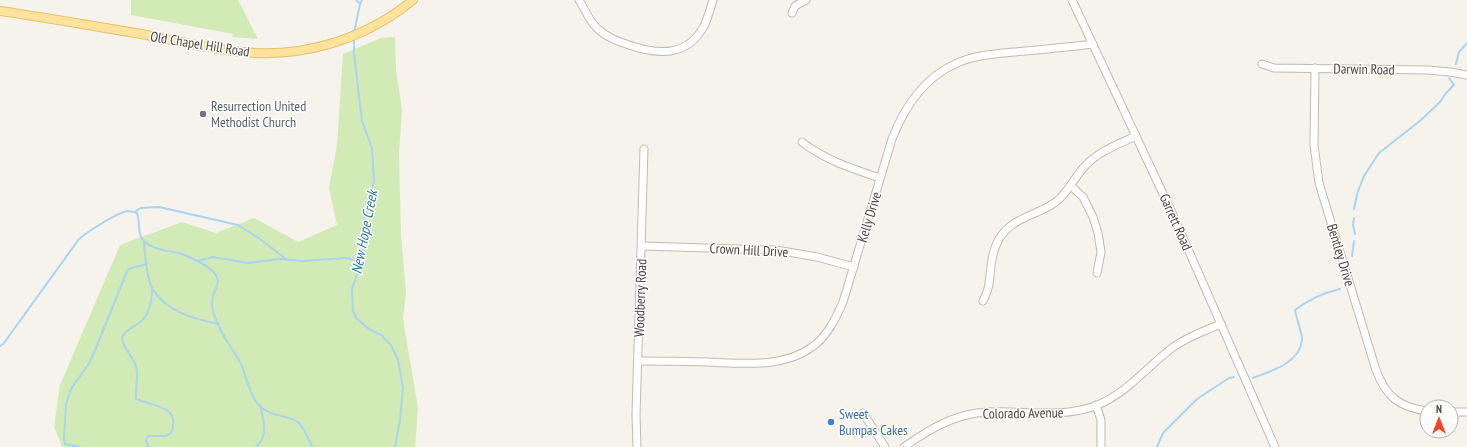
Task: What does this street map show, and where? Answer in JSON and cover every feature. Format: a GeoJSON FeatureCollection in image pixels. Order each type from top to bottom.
{"type":"FeatureCollection","features":[{"type":"Feature","properties":{"kind":"main road","name":"Old Chapel Hill Road"},"geometry":{"type":"LineString","coordinates":[[0,11],[241,52],[285,52],[305,50],[330,44],[355,35],[394,14],[413,0]]}},
{"type":"Feature","properties":{"kind":"street"},"geometry":{"type":"LineString","coordinates":[[579,0],[596,27],[607,36],[646,50],[666,52],[681,48],[695,39],[704,26],[713,0]]}},
{"type":"Feature","properties":{"kind":"street"},"geometry":{"type":"LineString","coordinates":[[792,13],[795,6],[806,0]]}},
{"type":"Feature","properties":{"kind":"street","name":"Garrett Road"},"geometry":{"type":"LineString","coordinates":[[1072,0],[1179,228],[1275,447]]}},
{"type":"Feature","properties":{"kind":"street","name":"Kelly Drive"},"geometry":{"type":"LineString","coordinates":[[638,360],[755,363],[780,361],[804,352],[814,346],[822,338],[838,315],[854,267],[892,139],[907,106],[921,90],[948,67],[964,60],[992,55],[1093,44]]}},
{"type":"Feature","properties":{"kind":"street","name":"Darwin Road"},"geometry":{"type":"LineString","coordinates":[[1262,64],[1274,68],[1428,70],[1467,75]]}},
{"type":"Feature","properties":{"kind":"street","name":"Bentley Drive"},"geometry":{"type":"LineString","coordinates":[[1315,68],[1314,145],[1316,170],[1322,195],[1381,383],[1396,401],[1411,408],[1419,410]]}},
{"type":"Feature","properties":{"kind":"street"},"geometry":{"type":"LineString","coordinates":[[983,301],[989,285],[993,255],[1000,238],[1009,227],[1020,219],[1042,210],[1057,201],[1071,186],[1087,164],[1108,149],[1136,136]]}},
{"type":"Feature","properties":{"kind":"street"},"geometry":{"type":"LineString","coordinates":[[802,142],[843,165],[880,178]]}},
{"type":"Feature","properties":{"kind":"street","name":"Woodberry Road"},"geometry":{"type":"LineString","coordinates":[[637,447],[636,415],[644,149]]}},
{"type":"Feature","properties":{"kind":"street"},"geometry":{"type":"LineString","coordinates":[[1071,186],[1083,197],[1093,217],[1098,233],[1101,252],[1097,272]]}},
{"type":"Feature","properties":{"kind":"street","name":"Crown Hill Drive"},"geometry":{"type":"LineString","coordinates":[[642,246],[776,250],[817,257],[854,267]]}},
{"type":"Feature","properties":{"kind":"street","name":"Colorado Avenue"},"geometry":{"type":"LineString","coordinates":[[904,447],[942,423],[966,415],[994,412],[1063,413],[1096,405],[1122,390],[1179,343],[1221,324]]}},
{"type":"Feature","properties":{"kind":"street"},"geometry":{"type":"LineString","coordinates":[[1096,405],[1101,420],[1101,447]]}},
{"type":"Feature","properties":{"kind":"street"},"geometry":{"type":"LineString","coordinates":[[863,413],[885,447]]}},
{"type":"Feature","properties":{"kind":"green space"},"geometry":{"type":"Polygon","coordinates":[[[131,0],[238,0],[258,39],[232,37],[233,34],[131,15],[131,0]]]}},
{"type":"Feature","properties":{"kind":"green space"},"geometry":{"type":"Polygon","coordinates":[[[395,37],[396,70],[402,110],[399,153],[401,235],[406,292],[403,319],[418,408],[415,447],[62,447],[54,426],[60,385],[120,245],[182,222],[216,233],[254,218],[298,242],[337,225],[329,188],[337,145],[343,54],[381,38],[395,37]]]}},
{"type":"Feature","properties":{"kind":"waterway","name":"New Hope Creek"},"geometry":{"type":"LineString","coordinates":[[356,0],[360,4]]}},
{"type":"Feature","properties":{"kind":"waterway","name":"New Hope Creek"},"geometry":{"type":"LineString","coordinates":[[354,33],[362,0]]}},
{"type":"Feature","properties":{"kind":"waterway","name":"New Hope Creek"},"geometry":{"type":"LineString","coordinates":[[354,38],[354,53],[362,121],[372,148],[374,182],[367,203],[363,231],[363,256],[352,289],[353,311],[357,319],[369,329],[381,335],[391,345],[398,360],[403,387],[400,420],[395,447]]}},
{"type":"Feature","properties":{"kind":"waterway"},"geometry":{"type":"LineString","coordinates":[[1456,64],[1459,52],[1467,43]]}},
{"type":"Feature","properties":{"kind":"waterway"},"geometry":{"type":"LineString","coordinates":[[1354,209],[1357,194],[1364,176],[1379,153],[1421,120],[1440,102],[1454,85],[1449,78]]}},
{"type":"Feature","properties":{"kind":"waterway"},"geometry":{"type":"LineString","coordinates":[[134,212],[141,208],[159,207],[238,225],[260,239],[286,259]]}},
{"type":"Feature","properties":{"kind":"waterway"},"geometry":{"type":"LineString","coordinates":[[0,346],[4,343],[79,239],[110,218],[123,212],[131,211],[137,213],[142,239],[149,245],[154,248],[182,254],[205,265],[214,272],[218,280],[212,303],[214,314],[220,329],[241,364],[253,397],[264,410],[290,418],[299,423],[313,447]]}},
{"type":"Feature","properties":{"kind":"waterway"},"geometry":{"type":"LineString","coordinates":[[1354,218],[1353,225],[1355,234]]}},
{"type":"Feature","properties":{"kind":"waterway"},"geometry":{"type":"LineString","coordinates":[[1352,256],[1354,241]]}},
{"type":"Feature","properties":{"kind":"waterway"},"geometry":{"type":"LineString","coordinates":[[144,242],[148,278],[152,288],[158,296],[173,309],[181,313],[200,320],[219,324]]}},
{"type":"Feature","properties":{"kind":"waterway"},"geometry":{"type":"LineString","coordinates":[[197,261],[213,257],[248,263],[281,259],[302,261],[347,258],[355,260],[360,265]]}},
{"type":"Feature","properties":{"kind":"waterway"},"geometry":{"type":"LineString","coordinates":[[80,447],[65,444],[64,439],[66,404],[71,389],[88,365],[94,353],[128,269],[147,264]]}},
{"type":"Feature","properties":{"kind":"waterway"},"geometry":{"type":"LineString","coordinates":[[149,447],[146,441],[148,436],[166,436],[171,433],[173,417],[164,408],[136,399],[136,366],[124,345],[122,337],[127,331],[143,320],[146,316],[151,302],[152,288]]}},
{"type":"Feature","properties":{"kind":"waterway"},"geometry":{"type":"LineString","coordinates":[[1253,378],[1284,365],[1296,355],[1300,348],[1302,338],[1295,310],[1316,297],[1340,289]]}},
{"type":"Feature","properties":{"kind":"waterway"},"geometry":{"type":"LineString","coordinates":[[1157,447],[1163,433],[1197,399],[1229,378],[1234,377]]}},
{"type":"Feature","properties":{"kind":"waterway"},"geometry":{"type":"LineString","coordinates":[[256,447],[260,443],[264,434],[261,408]]}},
{"type":"Feature","properties":{"kind":"place","name":"Resurrection United Methodist Church"},"geometry":{"type":"Point","coordinates":[203,114]}},
{"type":"Feature","properties":{"kind":"place","name":"Sweet Bumpas Cakes"},"geometry":{"type":"Point","coordinates":[831,422]}}]}
